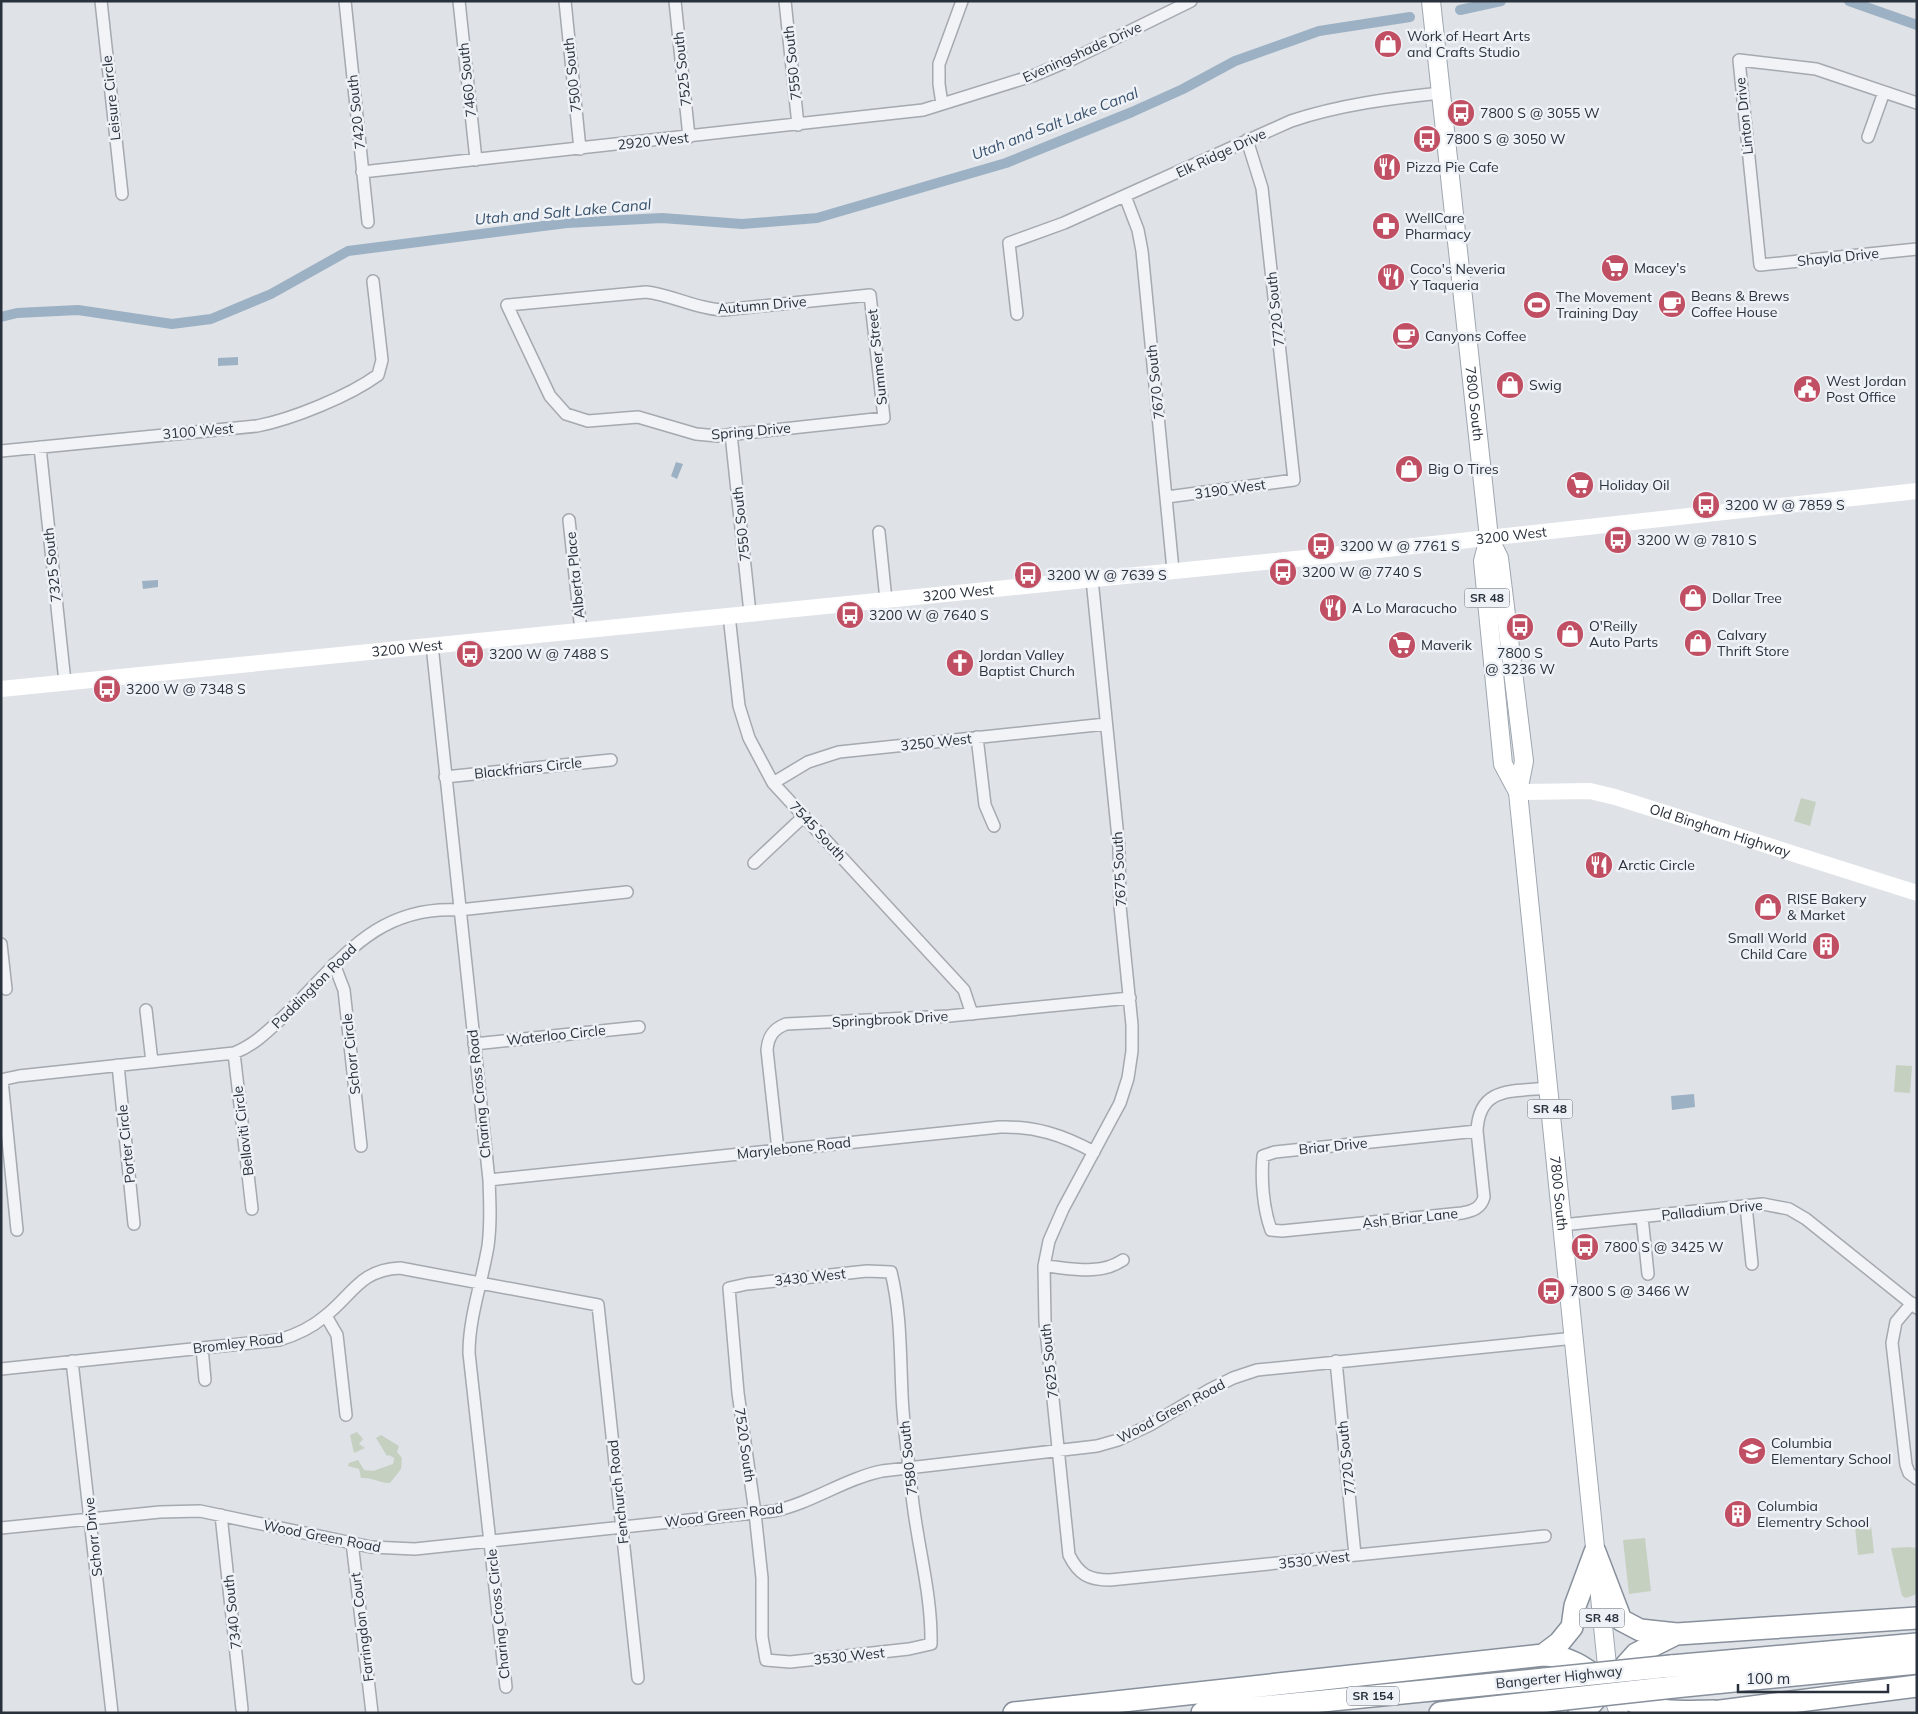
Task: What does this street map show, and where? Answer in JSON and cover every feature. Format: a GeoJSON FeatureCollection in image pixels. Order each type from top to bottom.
{"type":"FeatureCollection","features":[{"type":"Feature","properties":{"kind":"highway"},"geometry":{"type":"LineString","coordinates":[[1595,1552],[1621,1620],[1640,1630],[1677,1634],[1917,1618]]}},
{"type":"Feature","properties":{"kind":"highway"},"geometry":{"type":"LineString","coordinates":[[1544,1655],[1559,1644],[1572,1628],[1575,1606],[1595,1552]]}},
{"type":"Feature","properties":{"kind":"highway"},"geometry":{"type":"LineString","coordinates":[[1579,1713],[1609,1685],[1636,1654],[1650,1645],[1677,1634]]}},
{"type":"Feature","properties":{"kind":"highway","name":"Bangerter Highway"},"geometry":{"type":"LineString","coordinates":[[1202,1713],[1671,1666],[1917,1644]]}},
{"type":"Feature","properties":{"kind":"highway"},"geometry":{"type":"LineString","coordinates":[[1014,1713],[1544,1655],[1565,1658],[1575,1662],[1639,1705],[1657,1711],[1710,1712],[1917,1686]]}},
{"type":"Feature","properties":{"kind":"highway","name":"Bangerter Highway"},"geometry":{"type":"LineString","coordinates":[[1440,1713],[1917,1663]]}},
{"type":"Feature","properties":{"kind":"main road","name":"7800 South"},"geometry":{"type":"LineString","coordinates":[[1432,1],[1489,538],[1483,561],[1503,764],[1518,792],[1547,1088],[1575,1338],[1609,1685],[1606,1713]]}},
{"type":"Feature","properties":{"kind":"main road","name":"7800 South"},"geometry":{"type":"LineString","coordinates":[[1609,1685],[1619,1713]]}},
{"type":"Feature","properties":{"kind":"street","name":"Leisure Circle"},"geometry":{"type":"LineString","coordinates":[[101,1],[122,194]]}},
{"type":"Feature","properties":{"kind":"street","name":"7420 South"},"geometry":{"type":"LineString","coordinates":[[345,1],[368,222]]}},
{"type":"Feature","properties":{"kind":"street","name":"7460 South"},"geometry":{"type":"LineString","coordinates":[[458,1],[476,160]]}},
{"type":"Feature","properties":{"kind":"street","name":"7500 South"},"geometry":{"type":"LineString","coordinates":[[565,1],[580,148]]}},
{"type":"Feature","properties":{"kind":"street","name":"7525 South"},"geometry":{"type":"LineString","coordinates":[[675,1],[689,137]]}},
{"type":"Feature","properties":{"kind":"street","name":"7550 South"},"geometry":{"type":"LineString","coordinates":[[785,1],[798,125]]}},
{"type":"Feature","properties":{"kind":"street"},"geometry":{"type":"LineString","coordinates":[[942,104],[939,64],[962,1]]}},
{"type":"Feature","properties":{"kind":"street","name":"Eveningshade Drive"},"geometry":{"type":"LineString","coordinates":[[942,104],[1042,72],[1191,1]]}},
{"type":"Feature","properties":{"kind":"street","name":"Linton Drive"},"geometry":{"type":"LineString","coordinates":[[1760,265],[1739,60],[1816,69],[1917,103]]}},
{"type":"Feature","properties":{"kind":"street"},"geometry":{"type":"LineString","coordinates":[[1868,138],[1884,92]]}},
{"type":"Feature","properties":{"kind":"street","name":"Elk Ridge Drive"},"geometry":{"type":"LineString","coordinates":[[1016,314],[1009,243],[1064,223],[1247,140],[1310,114],[1415,95],[1441,93]]}},
{"type":"Feature","properties":{"kind":"street","name":"2920 West"},"geometry":{"type":"LineString","coordinates":[[362,172],[905,114],[942,104]]}},
{"type":"Feature","properties":{"kind":"street","name":"7720 South"},"geometry":{"type":"LineString","coordinates":[[1247,140],[1262,188],[1294,480]]}},
{"type":"Feature","properties":{"kind":"street","name":"7670 South"},"geometry":{"type":"LineString","coordinates":[[1125,196],[1138,230],[1142,251],[1174,570]]}},
{"type":"Feature","properties":{"kind":"street","name":"Shayla Drive"},"geometry":{"type":"LineString","coordinates":[[1760,265],[1917,249]]}},
{"type":"Feature","properties":{"kind":"street","name":"3100 West"},"geometry":{"type":"LineString","coordinates":[[1,451],[257,426],[280,422],[378,375],[381,368],[373,281]]}},
{"type":"Feature","properties":{"kind":"street","name":"Autumn Drive"},"geometry":{"type":"LineString","coordinates":[[507,305],[646,292],[657,293],[709,309],[723,310],[870,295]]}},
{"type":"Feature","properties":{"kind":"street","name":"Summer Street"},"geometry":{"type":"LineString","coordinates":[[870,295],[884,418]]}},
{"type":"Feature","properties":{"kind":"street","name":"Spring Drive"},"geometry":{"type":"LineString","coordinates":[[507,305],[550,396],[566,414],[588,421],[638,417],[696,434],[731,434],[884,418]]}},
{"type":"Feature","properties":{"kind":"street","name":"7550 South"},"geometry":{"type":"LineString","coordinates":[[731,434],[750,613]]}},
{"type":"Feature","properties":{"kind":"street","name":"7325 South"},"geometry":{"type":"LineString","coordinates":[[40,447],[65,682]]}},
{"type":"Feature","properties":{"kind":"street","name":"3190 West"},"geometry":{"type":"LineString","coordinates":[[1167,497],[1294,480]]}},
{"type":"Feature","properties":{"kind":"street","name":"3200 West"},"geometry":{"type":"LineString","coordinates":[[1,689],[1489,538],[1917,491]]}},
{"type":"Feature","properties":{"kind":"street","name":"Alberta Place"},"geometry":{"type":"LineString","coordinates":[[569,520],[581,631]]}},
{"type":"Feature","properties":{"kind":"street"},"geometry":{"type":"LineString","coordinates":[[879,532],[886,600]]}},
{"type":"Feature","properties":{"kind":"street","name":"7675 South"},"geometry":{"type":"LineString","coordinates":[[1092,579],[1119,848],[1120,906],[1130,998],[1132,1042],[1128,1078],[1120,1104],[1094,1152]]}},
{"type":"Feature","properties":{"kind":"street","name":"7545 South"},"geometry":{"type":"LineString","coordinates":[[729,615],[739,706],[749,738],[774,783],[964,990],[972,1014]]}},
{"type":"Feature","properties":{"kind":"street","name":"Charing Cross Road"},"geometry":{"type":"LineString","coordinates":[[432,645],[489,1180],[490,1220],[472,1321],[469,1353],[490,1541]]}},
{"type":"Feature","properties":{"kind":"street","name":"3250 West"},"geometry":{"type":"LineString","coordinates":[[774,783],[808,762],[839,752],[1106,724]]}},
{"type":"Feature","properties":{"kind":"street"},"geometry":{"type":"LineString","coordinates":[[977,738],[985,805],[994,826]]}},
{"type":"Feature","properties":{"kind":"street","name":"Blackfriars Circle"},"geometry":{"type":"LineString","coordinates":[[445,777],[611,760]]}},
{"type":"Feature","properties":{"kind":"street","name":"Old Bingham Highway"},"geometry":{"type":"LineString","coordinates":[[1518,792],[1590,792],[1615,797],[1917,893]]}},
{"type":"Feature","properties":{"kind":"street"},"geometry":{"type":"LineString","coordinates":[[754,863],[804,816]]}},
{"type":"Feature","properties":{"kind":"street","name":"Paddington Road"},"geometry":{"type":"LineString","coordinates":[[1,1080],[234,1053],[258,1040],[334,964],[366,935],[384,924],[422,912],[442,909],[459,910],[627,892]]}},
{"type":"Feature","properties":{"kind":"street"},"geometry":{"type":"LineString","coordinates":[[1,944],[6,989]]}},
{"type":"Feature","properties":{"kind":"street","name":"Schorr Circle"},"geometry":{"type":"LineString","coordinates":[[334,964],[344,990],[361,1146]]}},
{"type":"Feature","properties":{"kind":"street","name":"Springbrook Drive"},"geometry":{"type":"LineString","coordinates":[[778,1150],[767,1050],[768,1039],[780,1027],[786,1024],[899,1020],[1130,998]]}},
{"type":"Feature","properties":{"kind":"street"},"geometry":{"type":"LineString","coordinates":[[146,1010],[152,1062]]}},
{"type":"Feature","properties":{"kind":"street","name":"Waterloo Circle"},"geometry":{"type":"LineString","coordinates":[[474,1044],[639,1027]]}},
{"type":"Feature","properties":{"kind":"street","name":"Bellaviti Circle"},"geometry":{"type":"LineString","coordinates":[[234,1053],[252,1210]]}},
{"type":"Feature","properties":{"kind":"street","name":"Porter Circle"},"geometry":{"type":"LineString","coordinates":[[118,1065],[134,1224]]}},
{"type":"Feature","properties":{"kind":"street"},"geometry":{"type":"LineString","coordinates":[[1,1080],[17,1230]]}},
{"type":"Feature","properties":{"kind":"street","name":"Ash Briar Lane"},"geometry":{"type":"LineString","coordinates":[[1271,1230],[1282,1231],[1462,1212],[1475,1209],[1482,1202],[1484,1191],[1477,1130],[1481,1109],[1485,1101],[1492,1096],[1547,1088]]}},
{"type":"Feature","properties":{"kind":"street","name":"Marylebone Road"},"geometry":{"type":"LineString","coordinates":[[489,1180],[1018,1126],[1060,1135],[1094,1152]]}},
{"type":"Feature","properties":{"kind":"street","name":"Briar Drive"},"geometry":{"type":"LineString","coordinates":[[1271,1230],[1267,1218],[1262,1169],[1263,1156],[1275,1152],[1477,1130]]}},
{"type":"Feature","properties":{"kind":"street","name":"7625 South"},"geometry":{"type":"LineString","coordinates":[[1084,1576],[1076,1568],[1069,1555],[1044,1311],[1044,1266],[1049,1241],[1094,1152]]}},
{"type":"Feature","properties":{"kind":"street","name":"Palladium Drive"},"geometry":{"type":"LineString","coordinates":[[1562,1225],[1772,1204],[1798,1214],[1914,1306]]}},
{"type":"Feature","properties":{"kind":"street"},"geometry":{"type":"LineString","coordinates":[[1746,1206],[1752,1264]]}},
{"type":"Feature","properties":{"kind":"street"},"geometry":{"type":"LineString","coordinates":[[1642,1217],[1648,1274]]}},
{"type":"Feature","properties":{"kind":"street"},"geometry":{"type":"LineString","coordinates":[[1044,1266],[1097,1270],[1112,1267],[1123,1260]]}},
{"type":"Feature","properties":{"kind":"street","name":"Bromley Road"},"geometry":{"type":"LineString","coordinates":[[1,1369],[279,1340],[310,1328],[326,1316],[361,1281],[377,1271],[388,1269],[400,1268],[598,1305]]}},
{"type":"Feature","properties":{"kind":"street","name":"3430 West"},"geometry":{"type":"LineString","coordinates":[[729,1288],[747,1284],[867,1271],[891,1272]]}},
{"type":"Feature","properties":{"kind":"street","name":"7580 South"},"geometry":{"type":"LineString","coordinates":[[891,1272],[899,1318],[902,1396],[915,1526],[928,1593],[931,1644]]}},
{"type":"Feature","properties":{"kind":"street","name":"7520 South"},"geometry":{"type":"LineString","coordinates":[[729,1288],[738,1393],[756,1513],[762,1578],[762,1637],[766,1660]]}},
{"type":"Feature","properties":{"kind":"street","name":"Fenchurch Road"},"geometry":{"type":"LineString","coordinates":[[598,1305],[638,1678]]}},
{"type":"Feature","properties":{"kind":"street"},"geometry":{"type":"LineString","coordinates":[[1914,1306],[1896,1322],[1892,1343],[1906,1465],[1909,1473],[1916,1479]]}},
{"type":"Feature","properties":{"kind":"street"},"geometry":{"type":"LineString","coordinates":[[326,1316],[337,1335],[346,1415]]}},
{"type":"Feature","properties":{"kind":"street","name":"Wood Green Road"},"geometry":{"type":"LineString","coordinates":[[1,1528],[169,1511],[200,1511],[384,1549],[415,1550],[621,1526],[756,1513],[791,1507],[864,1475],[910,1467],[1098,1446],[1118,1440],[1150,1425],[1209,1390],[1241,1375],[1257,1370],[1575,1338]]}},
{"type":"Feature","properties":{"kind":"street"},"geometry":{"type":"LineString","coordinates":[[202,1348],[205,1380]]}},
{"type":"Feature","properties":{"kind":"street","name":"Schorr Drive"},"geometry":{"type":"LineString","coordinates":[[72,1361],[112,1713]]}},
{"type":"Feature","properties":{"kind":"street","name":"7720 South"},"geometry":{"type":"LineString","coordinates":[[1336,1361],[1355,1556]]}},
{"type":"Feature","properties":{"kind":"street","name":"7340 South"},"geometry":{"type":"LineString","coordinates":[[221,1515],[242,1709]]}},
{"type":"Feature","properties":{"kind":"street","name":"3530 West"},"geometry":{"type":"LineString","coordinates":[[1084,1576],[1096,1580],[1110,1580],[1545,1536]]}},
{"type":"Feature","properties":{"kind":"street","name":"Charing Cross Circle"},"geometry":{"type":"LineString","coordinates":[[490,1541],[506,1687]]}},
{"type":"Feature","properties":{"kind":"street","name":"Farringdon Court"},"geometry":{"type":"LineString","coordinates":[[352,1542],[372,1713]]}},
{"type":"Feature","properties":{"kind":"street","name":"3530 West"},"geometry":{"type":"LineString","coordinates":[[766,1660],[790,1662],[909,1649],[931,1644]]}},
{"type":"Feature","properties":{"kind":"green space"},"geometry":{"type":"Polygon","coordinates":[[[1801,798],[1816,802],[1810,826],[1794,821],[1801,798]]]}},
{"type":"Feature","properties":{"kind":"green space"},"geometry":{"type":"Polygon","coordinates":[[[1896,1065],[1912,1066],[1910,1093],[1894,1092],[1896,1065]]]}},
{"type":"Feature","properties":{"kind":"green space"},"geometry":{"type":"Polygon","coordinates":[[[357,1432],[363,1439],[359,1444],[365,1448],[354,1453],[350,1435],[357,1432]]]}},
{"type":"Feature","properties":{"kind":"green space"},"geometry":{"type":"Polygon","coordinates":[[[381,1435],[399,1446],[397,1452],[402,1458],[401,1469],[390,1483],[361,1478],[359,1469],[348,1466],[349,1463],[358,1460],[364,1470],[373,1471],[393,1464],[394,1458],[389,1455],[387,1456],[376,1438],[381,1435]]]}},
{"type":"Feature","properties":{"kind":"green space"},"geometry":{"type":"Polygon","coordinates":[[[1871,1525],[1874,1553],[1858,1555],[1855,1527],[1871,1525]]]}},
{"type":"Feature","properties":{"kind":"green space"},"geometry":{"type":"Polygon","coordinates":[[[1645,1538],[1651,1591],[1629,1594],[1623,1540],[1645,1538]]]}},
{"type":"Feature","properties":{"kind":"green space"},"geometry":{"type":"Polygon","coordinates":[[[1891,1548],[1917,1548],[1917,1594],[1906,1598],[1902,1596],[1891,1548]]]}},
{"type":"Feature","properties":{"kind":"water"},"geometry":{"type":"Polygon","coordinates":[[[238,357],[238,365],[218,366],[218,358],[238,357]]]}},
{"type":"Feature","properties":{"kind":"water"},"geometry":{"type":"Polygon","coordinates":[[[676,462],[683,464],[677,479],[671,476],[676,462]]]}},
{"type":"Feature","properties":{"kind":"water"},"geometry":{"type":"Polygon","coordinates":[[[158,580],[158,587],[143,589],[142,581],[158,580]]]}},
{"type":"Feature","properties":{"kind":"water"},"geometry":{"type":"Polygon","coordinates":[[[1694,1094],[1695,1107],[1672,1110],[1671,1096],[1694,1094]]]}},
{"type":"Feature","properties":{"kind":"waterway","name":"Utah and Salt Lake Canal"},"geometry":{"type":"LineString","coordinates":[[1460,10],[1501,1]]}},
{"type":"Feature","properties":{"kind":"waterway","name":"Utah and Salt Lake Canal"},"geometry":{"type":"LineString","coordinates":[[1849,1],[1917,25]]}},
{"type":"Feature","properties":{"kind":"waterway","name":"Utah and Salt Lake Canal"},"geometry":{"type":"LineString","coordinates":[[1,317],[17,313],[78,310],[172,324],[211,319],[271,294],[348,251],[567,223],[662,218],[742,224],[817,218],[1006,163],[1132,112],[1183,89],[1235,61],[1319,31],[1410,17]]}},
{"type":"Feature","properties":{"kind":"place","name":"Work of Heart Arts and Crafts Studio"},"geometry":{"type":"Point","coordinates":[1388,44]}},
{"type":"Feature","properties":{"kind":"place","name":"7800 S @ 3055 W"},"geometry":{"type":"Point","coordinates":[1461,113]}},
{"type":"Feature","properties":{"kind":"place","name":"7800 S @ 3050 W"},"geometry":{"type":"Point","coordinates":[1427,139]}},
{"type":"Feature","properties":{"kind":"place","name":"Pizza Pie Cafe"},"geometry":{"type":"Point","coordinates":[1387,167]}},
{"type":"Feature","properties":{"kind":"place","name":"WellCare Pharmacy"},"geometry":{"type":"Point","coordinates":[1386,226]}},
{"type":"Feature","properties":{"kind":"place","name":"Macey's"},"geometry":{"type":"Point","coordinates":[1615,268]}},
{"type":"Feature","properties":{"kind":"place","name":"Coco's Neveria Y Taqueria"},"geometry":{"type":"Point","coordinates":[1391,277]}},
{"type":"Feature","properties":{"kind":"place","name":"Beans & Brews Coffee House"},"geometry":{"type":"Point","coordinates":[1672,304]}},
{"type":"Feature","properties":{"kind":"place","name":"The Movement Training Day"},"geometry":{"type":"Point","coordinates":[1537,305]}},
{"type":"Feature","properties":{"kind":"place","name":"Canyons Coffee"},"geometry":{"type":"Point","coordinates":[1406,336]}},
{"type":"Feature","properties":{"kind":"place","name":"Swig"},"geometry":{"type":"Point","coordinates":[1510,385]}},
{"type":"Feature","properties":{"kind":"place","name":"West Jordan Post Office"},"geometry":{"type":"Point","coordinates":[1807,389]}},
{"type":"Feature","properties":{"kind":"place","name":"Big O Tires"},"geometry":{"type":"Point","coordinates":[1409,469]}},
{"type":"Feature","properties":{"kind":"place","name":"Holiday Oil"},"geometry":{"type":"Point","coordinates":[1580,485]}},
{"type":"Feature","properties":{"kind":"place","name":"3200 W @ 7859 S"},"geometry":{"type":"Point","coordinates":[1706,505]}},
{"type":"Feature","properties":{"kind":"place","name":"3200 W @ 7810 S"},"geometry":{"type":"Point","coordinates":[1618,540]}},
{"type":"Feature","properties":{"kind":"place","name":"3200 W @ 7761 S"},"geometry":{"type":"Point","coordinates":[1321,546]}},
{"type":"Feature","properties":{"kind":"place","name":"3200 W @ 7740 S"},"geometry":{"type":"Point","coordinates":[1283,572]}},
{"type":"Feature","properties":{"kind":"place","name":"3200 W @ 7639 S"},"geometry":{"type":"Point","coordinates":[1028,575]}},
{"type":"Feature","properties":{"kind":"place","name":"Dollar Tree"},"geometry":{"type":"Point","coordinates":[1693,598]}},
{"type":"Feature","properties":{"kind":"place","name":"A Lo Maracucho"},"geometry":{"type":"Point","coordinates":[1333,608]}},
{"type":"Feature","properties":{"kind":"place","name":"3200 W @ 7640 S"},"geometry":{"type":"Point","coordinates":[850,615]}},
{"type":"Feature","properties":{"kind":"place","name":"7800 S @ 3236 W"},"geometry":{"type":"Point","coordinates":[1520,627]}},
{"type":"Feature","properties":{"kind":"place","name":"O'Reilly Auto Parts"},"geometry":{"type":"Point","coordinates":[1570,634]}},
{"type":"Feature","properties":{"kind":"place","name":"Calvary Thrift Store"},"geometry":{"type":"Point","coordinates":[1698,643]}},
{"type":"Feature","properties":{"kind":"place","name":"Maverik"},"geometry":{"type":"Point","coordinates":[1402,645]}},
{"type":"Feature","properties":{"kind":"place","name":"3200 W @ 7488 S"},"geometry":{"type":"Point","coordinates":[470,654]}},
{"type":"Feature","properties":{"kind":"place","name":"Jordan Valley Baptist Church"},"geometry":{"type":"Point","coordinates":[960,663]}},
{"type":"Feature","properties":{"kind":"place","name":"3200 W @ 7348 S"},"geometry":{"type":"Point","coordinates":[107,689]}},
{"type":"Feature","properties":{"kind":"place","name":"Arctic Circle"},"geometry":{"type":"Point","coordinates":[1599,865]}},
{"type":"Feature","properties":{"kind":"place","name":"RISE Bakery & Market"},"geometry":{"type":"Point","coordinates":[1768,907]}},
{"type":"Feature","properties":{"kind":"place","name":"Small World Child Care"},"geometry":{"type":"Point","coordinates":[1826,946]}},
{"type":"Feature","properties":{"kind":"place","name":"7800 S @ 3425 W"},"geometry":{"type":"Point","coordinates":[1585,1247]}},
{"type":"Feature","properties":{"kind":"place","name":"7800 S @ 3466 W"},"geometry":{"type":"Point","coordinates":[1551,1291]}},
{"type":"Feature","properties":{"kind":"place","name":"Columbia Elementary School"},"geometry":{"type":"Point","coordinates":[1752,1451]}},
{"type":"Feature","properties":{"kind":"place","name":"Columbia Elementry School"},"geometry":{"type":"Point","coordinates":[1738,1514]}}]}
